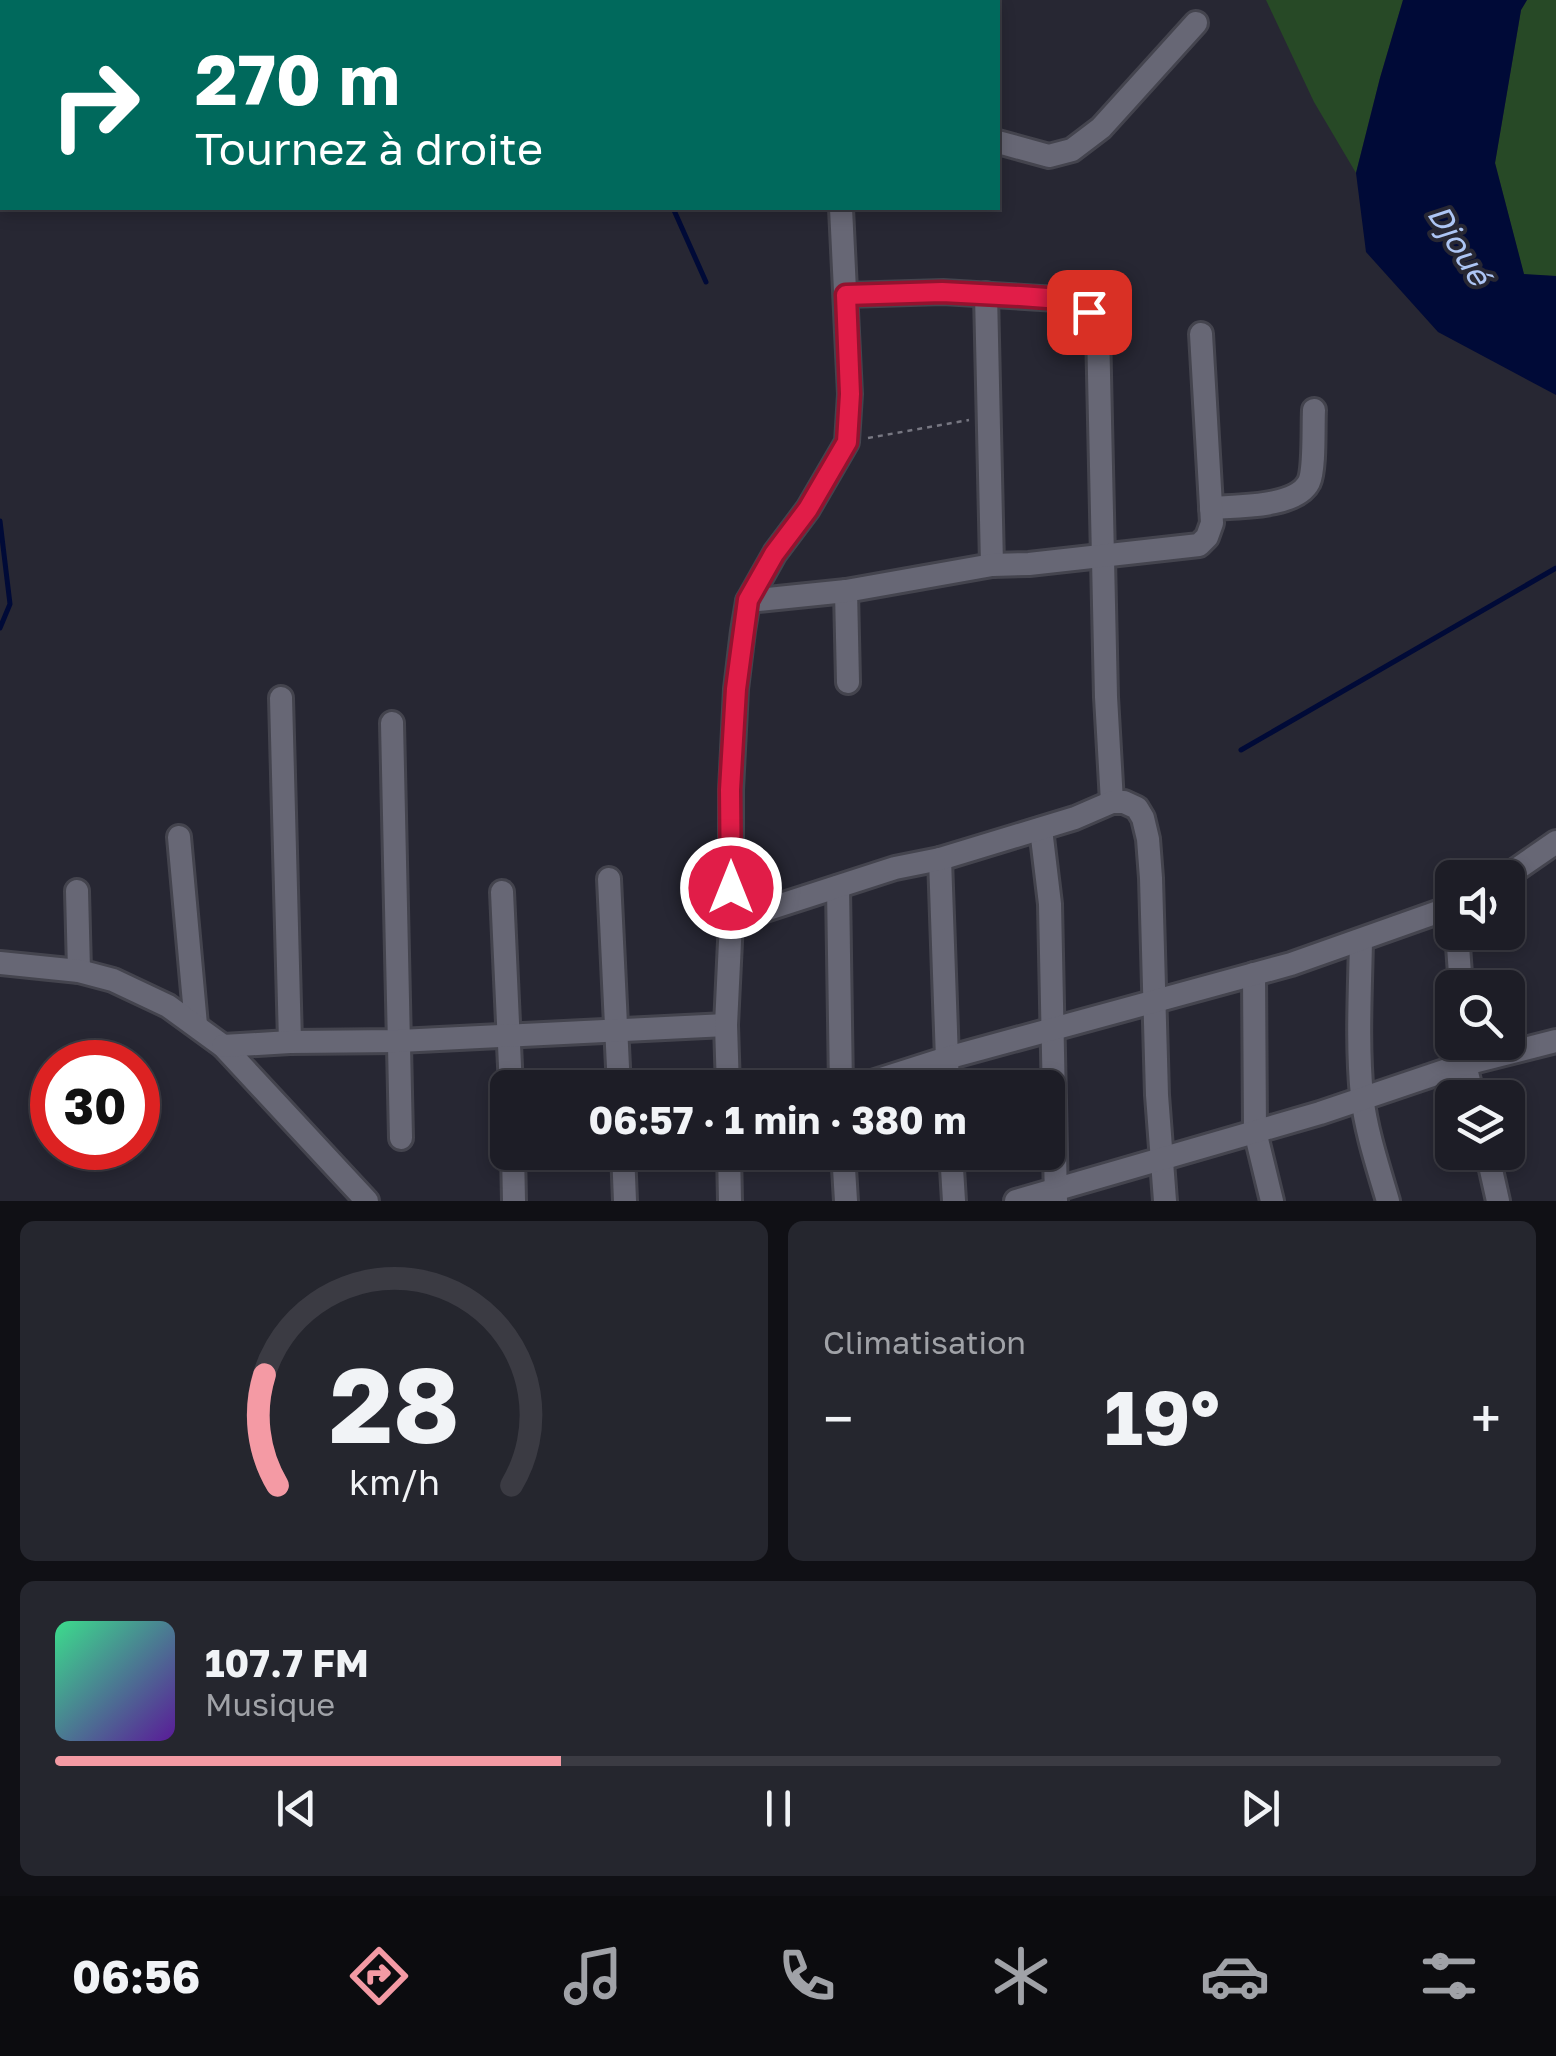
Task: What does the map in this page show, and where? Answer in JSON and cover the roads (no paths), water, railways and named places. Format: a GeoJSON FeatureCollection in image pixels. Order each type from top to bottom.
{"type":"FeatureCollection","features":[{"type":"Feature","properties":{"kind":"street"},"geometry":{"type":"LineString","coordinates":[[1000,143],[1048,156],[1072,150],[1101,128],[1196,23]]}},
{"type":"Feature","properties":{"kind":"street"},"geometry":{"type":"LineString","coordinates":[[727,1070],[730,790],[736,689],[748,600],[847,442],[850,394],[841,210]]}},
{"type":"Feature","properties":{"kind":"street"},"geometry":{"type":"LineString","coordinates":[[846,295],[942,292],[1074,300],[1089,312],[1098,328],[1112,802]]}},
{"type":"Feature","properties":{"kind":"street"},"geometry":{"type":"LineString","coordinates":[[986,294],[992,565]]}},
{"type":"Feature","properties":{"kind":"street"},"geometry":{"type":"LineString","coordinates":[[748,600],[846,591],[992,565],[1198,545],[1207,538],[1212,523],[1201,334]]}},
{"type":"Feature","properties":{"kind":"street"},"geometry":{"type":"LineString","coordinates":[[1211,508],[1263,504],[1302,492],[1310,479],[1314,410]]}},
{"type":"Feature","properties":{"kind":"street"},"geometry":{"type":"LineString","coordinates":[[846,591],[848,682]]}},
{"type":"Feature","properties":{"kind":"street"},"geometry":{"type":"LineString","coordinates":[[280,698],[290,1042]]}},
{"type":"Feature","properties":{"kind":"street"},"geometry":{"type":"LineString","coordinates":[[392,723],[401,1138]]}},
{"type":"Feature","properties":{"kind":"street"},"geometry":{"type":"LineString","coordinates":[[731,921],[895,868],[940,859],[1075,818],[1112,802],[1137,808],[1144,818],[1151,878],[1160,1160],[1165,1201]]}},
{"type":"Feature","properties":{"kind":"street"},"geometry":{"type":"LineString","coordinates":[[1042,828],[1050,904],[1056,1195]]}},
{"type":"Feature","properties":{"kind":"street"},"geometry":{"type":"LineString","coordinates":[[179,837],[196,1025]]}},
{"type":"Feature","properties":{"kind":"street"},"geometry":{"type":"LineString","coordinates":[[1525,863],[1556,842]]}},
{"type":"Feature","properties":{"kind":"street"},"geometry":{"type":"LineString","coordinates":[[940,859],[947,1070]]}},
{"type":"Feature","properties":{"kind":"street"},"geometry":{"type":"LineString","coordinates":[[608,879],[619,1070]]}},
{"type":"Feature","properties":{"kind":"street"},"geometry":{"type":"LineString","coordinates":[[838,886],[840,1070]]}},
{"type":"Feature","properties":{"kind":"street"},"geometry":{"type":"LineString","coordinates":[[77,890],[79,970]]}},
{"type":"Feature","properties":{"kind":"street"},"geometry":{"type":"LineString","coordinates":[[502,892],[511,1070]]}},
{"type":"Feature","properties":{"kind":"street"},"geometry":{"type":"LineString","coordinates":[[909,1070],[1156,1000],[1212,988],[1435,913]]}},
{"type":"Feature","properties":{"kind":"street"},"geometry":{"type":"LineString","coordinates":[[1361,941],[1362,1097],[1388,1201]]}},
{"type":"Feature","properties":{"kind":"street"},"geometry":{"type":"LineString","coordinates":[[0,964],[79,970],[114,980],[150,996],[196,1025],[223,1046],[367,1201]]}},
{"type":"Feature","properties":{"kind":"street"},"geometry":{"type":"LineString","coordinates":[[1254,974],[1256,1131],[1272,1201]]}},
{"type":"Feature","properties":{"kind":"street"},"geometry":{"type":"LineString","coordinates":[[223,1046],[726,1025]]}},
{"type":"Feature","properties":{"kind":"street"},"geometry":{"type":"LineString","coordinates":[[1525,1045],[1556,1041]]}},
{"type":"Feature","properties":{"kind":"street"},"geometry":{"type":"LineString","coordinates":[[1016,1201],[1056,1195],[1320,1112],[1448,1060]]}},
{"type":"Feature","properties":{"kind":"street"},"geometry":{"type":"LineString","coordinates":[[513,1170],[514,1201]]}},
{"type":"Feature","properties":{"kind":"street"},"geometry":{"type":"LineString","coordinates":[[624,1170],[625,1201]]}},
{"type":"Feature","properties":{"kind":"street"},"geometry":{"type":"LineString","coordinates":[[729,1170],[730,1201]]}},
{"type":"Feature","properties":{"kind":"street"},"geometry":{"type":"LineString","coordinates":[[845,1170],[846,1201]]}},
{"type":"Feature","properties":{"kind":"street"},"geometry":{"type":"LineString","coordinates":[[953,1170],[954,1201]]}},
{"type":"Feature","properties":{"kind":"street"},"geometry":{"type":"LineString","coordinates":[[1491,1170],[1498,1201]]}},
{"type":"Feature","properties":{"kind":"water","name":"Djoué"},"geometry":{"type":"Polygon","coordinates":[[[1403,0],[1527,0],[1521,10],[1495,163],[1524,274],[1556,276],[1556,395],[1438,332],[1366,252],[1356,173],[1403,0]]]}},
{"type":"Feature","properties":{"kind":"waterway"},"geometry":{"type":"LineString","coordinates":[[674,210],[706,282]]}},
{"type":"Feature","properties":{"kind":"waterway"},"geometry":{"type":"LineString","coordinates":[[0,521],[10,604],[0,628]]}},
{"type":"Feature","properties":{"kind":"waterway"},"geometry":{"type":"LineString","coordinates":[[1241,750],[1556,568]]}}]}
